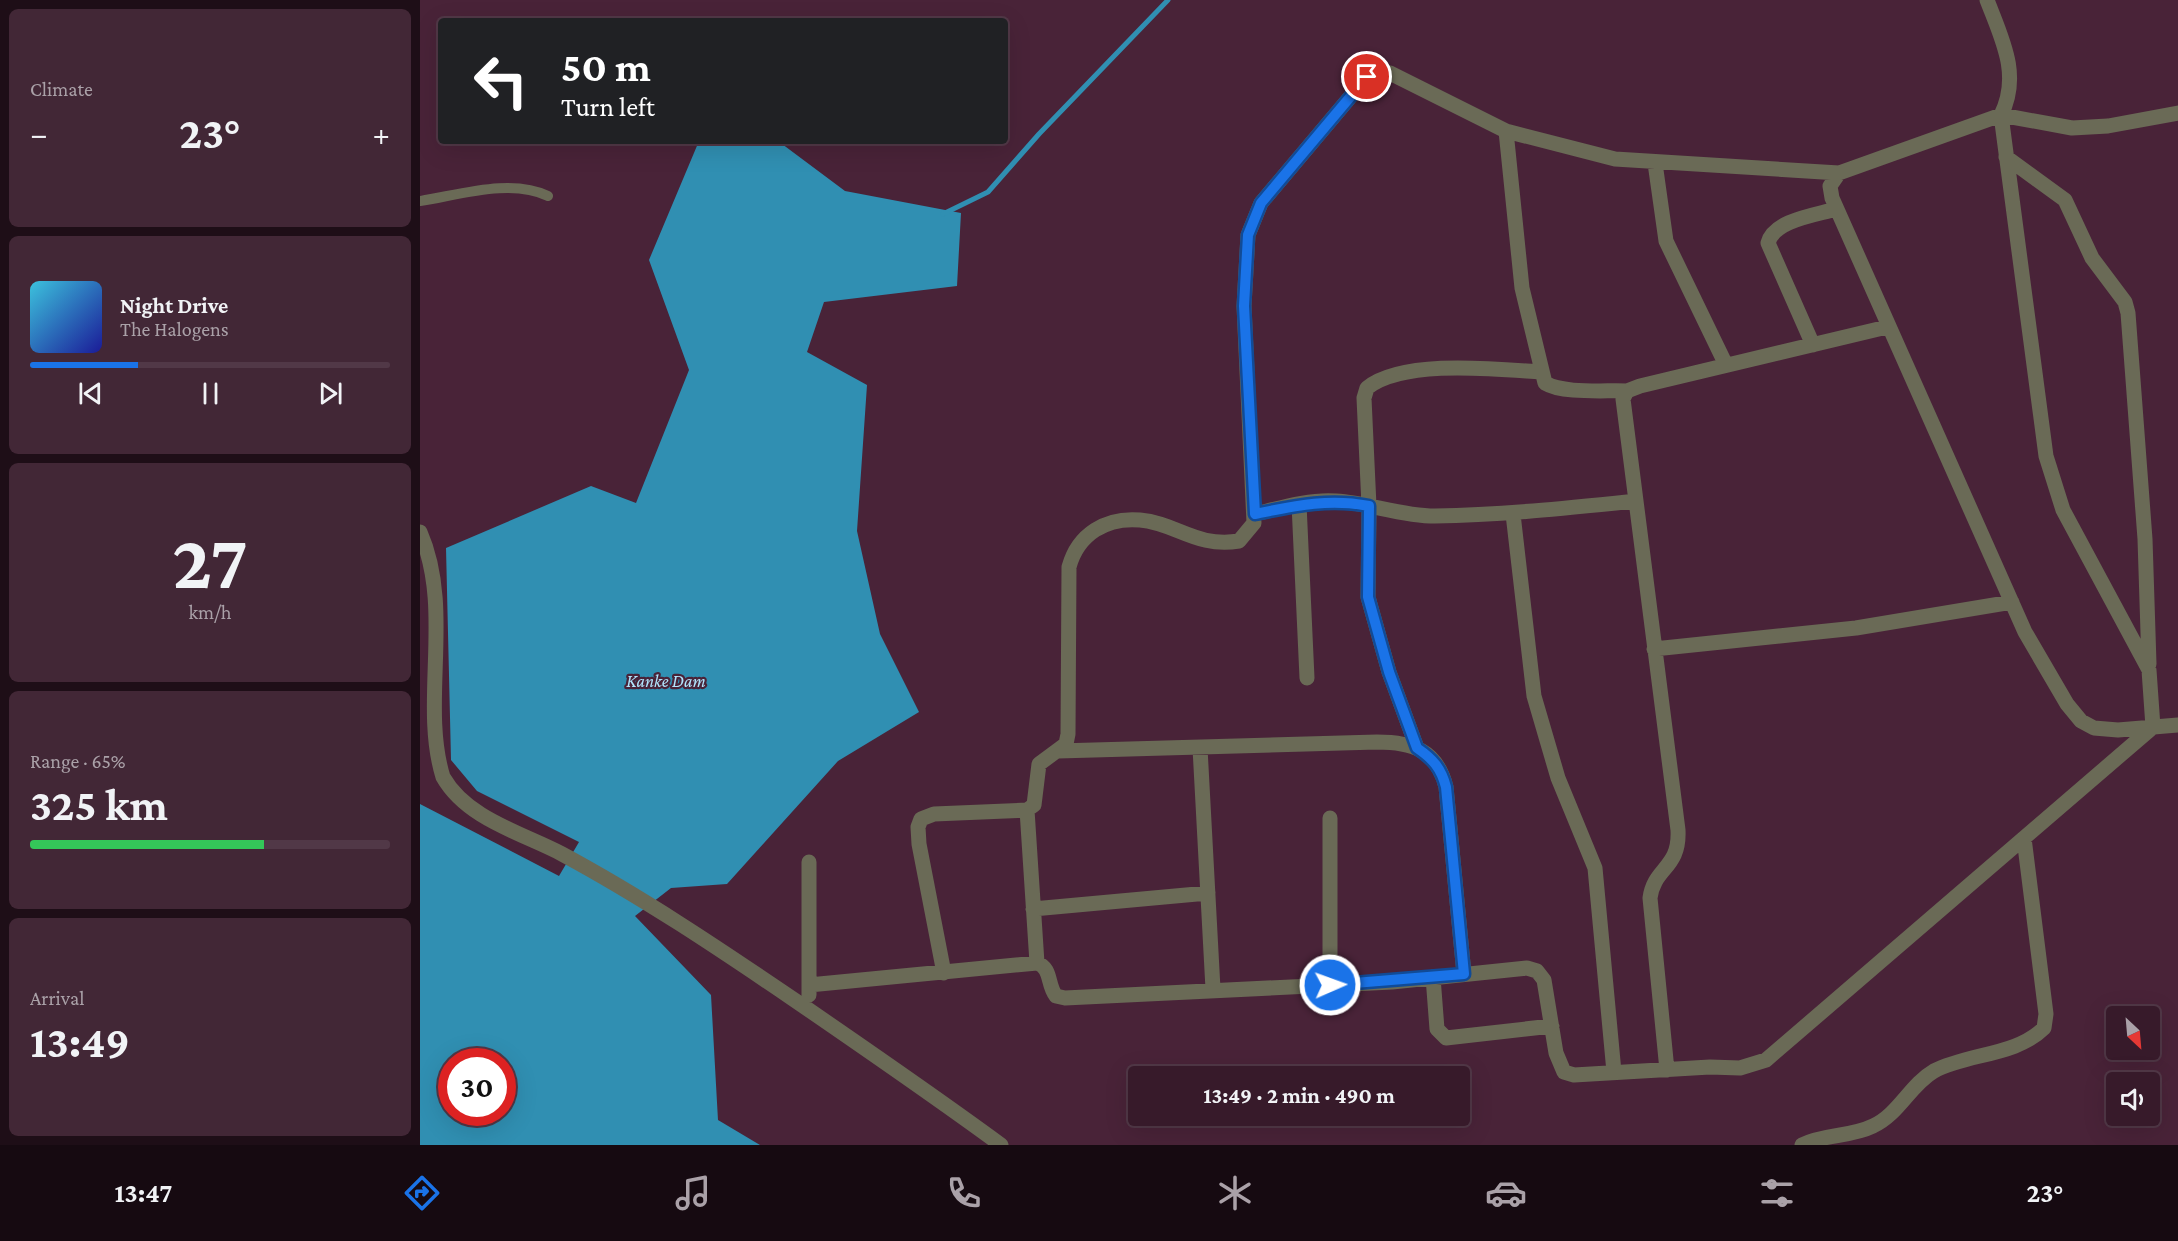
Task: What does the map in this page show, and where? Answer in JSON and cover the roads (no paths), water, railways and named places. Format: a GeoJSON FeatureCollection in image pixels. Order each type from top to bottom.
{"type":"FeatureCollection","features":[{"type":"Feature","properties":{"kind":"street"},"geometry":{"type":"LineString","coordinates":[[1986,0],[2004,46],[2010,73],[2010,97],[2001,116],[2046,456],[2053,484],[2075,534],[2116,605],[2149,670]]}},
{"type":"Feature","properties":{"kind":"street"},"geometry":{"type":"LineString","coordinates":[[944,973],[919,844],[918,827],[921,819],[934,813],[1027,810],[1034,804],[1039,764],[1066,744],[1068,734],[1068,567],[1073,550],[1081,539],[1108,524],[1141,520],[1208,542],[1223,544],[1239,541],[1248,534],[1254,523],[1244,306],[1248,235],[1261,203],[1367,77],[1377,72],[1390,73],[1506,131],[1615,159],[1839,173],[2001,116],[2072,128],[2108,126],[2178,113]]}},
{"type":"Feature","properties":{"kind":"street"},"geometry":{"type":"LineString","coordinates":[[1506,131],[1522,288],[1540,372],[1545,383],[1552,387],[1627,391],[1887,327]]}},
{"type":"Feature","properties":{"kind":"street"},"geometry":{"type":"LineString","coordinates":[[2006,157],[2053,189],[2065,200],[2092,258],[2125,302],[2128,313],[2145,539],[2153,727]]}},
{"type":"Feature","properties":{"kind":"street"},"geometry":{"type":"LineString","coordinates":[[1655,163],[1666,241],[1726,365]]}},
{"type":"Feature","properties":{"kind":"street"},"geometry":{"type":"LineString","coordinates":[[1839,173],[1830,186],[1836,209],[2025,632],[2067,704],[2081,720],[2094,728],[2153,727],[2178,724]]}},
{"type":"Feature","properties":{"kind":"street"},"geometry":{"type":"LineString","coordinates":[[1813,345],[1768,243],[1771,233],[1780,227],[1836,209]]}},
{"type":"Feature","properties":{"kind":"street"},"geometry":{"type":"LineString","coordinates":[[1417,748],[1389,672],[1368,597],[1369,506],[1364,398],[1367,388],[1374,382],[1400,375],[1461,367],[1540,372]]}},
{"type":"Feature","properties":{"kind":"street"},"geometry":{"type":"LineString","coordinates":[[1627,391],[1623,399],[1679,846],[1672,862],[1656,880],[1650,898],[1667,1070]]}},
{"type":"Feature","properties":{"kind":"street"},"geometry":{"type":"LineString","coordinates":[[1255,514],[1299,504],[1333,501],[1433,516],[1484,512],[1513,514],[1635,501]]}},
{"type":"Feature","properties":{"kind":"street"},"geometry":{"type":"LineString","coordinates":[[1299,504],[1307,678]]}},
{"type":"Feature","properties":{"kind":"street"},"geometry":{"type":"LineString","coordinates":[[1513,514],[1534,696],[1558,778],[1595,868],[1614,1072]]}},
{"type":"Feature","properties":{"kind":"street"},"geometry":{"type":"LineString","coordinates":[[420,532],[427,548],[432,577],[426,695],[427,730],[432,756],[443,779],[478,811],[514,832],[561,853],[683,924],[1002,1145]]}},
{"type":"Feature","properties":{"kind":"street"},"geometry":{"type":"LineString","coordinates":[[1654,649],[1856,628],[2012,602]]}},
{"type":"Feature","properties":{"kind":"street"},"geometry":{"type":"LineString","coordinates":[[809,985],[1036,963],[1044,965],[1048,971],[1051,990],[1056,996],[1065,998],[1330,985],[1511,968],[1537,971],[1544,980],[1558,1063],[1564,1072],[1574,1075],[1740,1068],[1766,1060],[2153,727]]}},
{"type":"Feature","properties":{"kind":"street"},"geometry":{"type":"LineString","coordinates":[[1058,751],[1377,742],[1398,742],[1417,748],[1432,758],[1442,771],[1446,787],[1464,974]]}},
{"type":"Feature","properties":{"kind":"street"},"geometry":{"type":"LineString","coordinates":[[1200,748],[1213,989]]}},
{"type":"Feature","properties":{"kind":"street"},"geometry":{"type":"LineString","coordinates":[[1027,810],[1036,963]]}},
{"type":"Feature","properties":{"kind":"street"},"geometry":{"type":"LineString","coordinates":[[1330,818],[1330,985]]}},
{"type":"Feature","properties":{"kind":"street"},"geometry":{"type":"LineString","coordinates":[[1802,1145],[1873,1126],[1888,1117],[1920,1082],[1935,1071],[2024,1042],[2044,1028],[2046,1014],[2024,838]]}},
{"type":"Feature","properties":{"kind":"street"},"geometry":{"type":"LineString","coordinates":[[809,862],[809,1010]]}},
{"type":"Feature","properties":{"kind":"street"},"geometry":{"type":"LineString","coordinates":[[1033,909],[1208,893]]}},
{"type":"Feature","properties":{"kind":"street"},"geometry":{"type":"LineString","coordinates":[[1433,977],[1437,1029],[1446,1038],[1552,1026]]}},
{"type":"Feature","properties":{"kind":"lane"},"geometry":{"type":"LineString","coordinates":[[420,201],[517,188],[535,189],[548,196]]}},
{"type":"Feature","properties":{"kind":"water","name":"Kanke Dam"},"geometry":{"type":"Polygon","coordinates":[[[698,144],[782,144],[845,191],[961,213],[957,286],[824,302],[807,352],[867,385],[857,531],[880,634],[919,712],[838,761],[727,884],[671,888],[635,916],[711,995],[718,1120],[760,1145],[420,1145],[420,804],[559,876],[579,842],[477,791],[451,760],[446,548],[591,486],[636,503],[689,370],[649,260],[698,144]]]}},
{"type":"Feature","properties":{"kind":"waterway"},"geometry":{"type":"LineString","coordinates":[[943,214],[988,192],[1039,134],[1168,0]]}}]}
